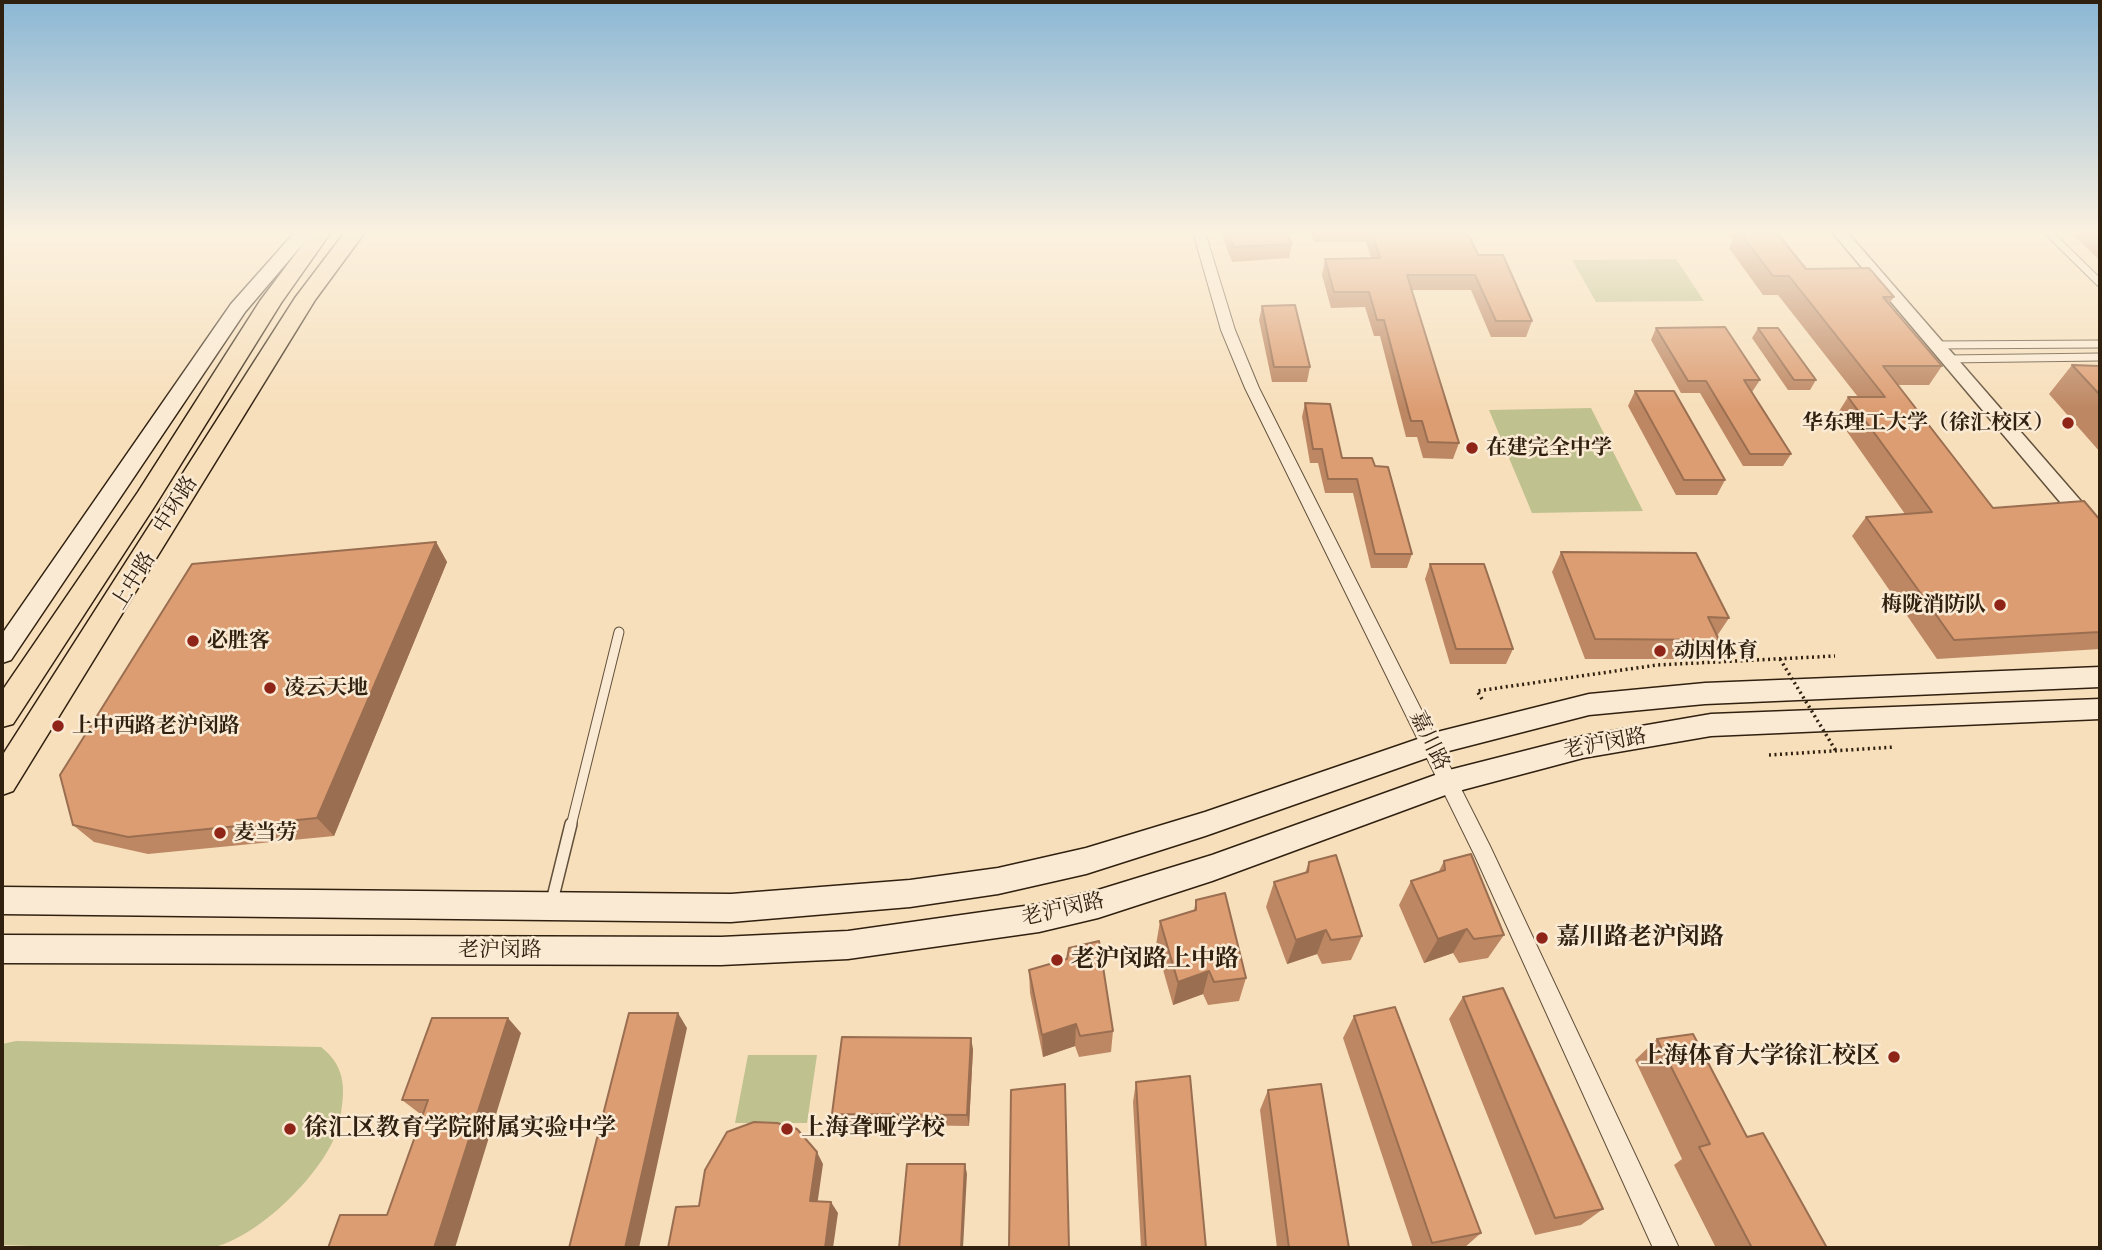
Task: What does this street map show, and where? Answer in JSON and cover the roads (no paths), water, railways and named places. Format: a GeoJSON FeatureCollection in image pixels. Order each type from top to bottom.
{"type":"FeatureCollection","features":[{"type":"Feature","properties":{"kind":"highway","name":"中环路"},"geometry":{"type":"LineString","coordinates":[[2,715],[147,498],[279,290]]}},
{"type":"Feature","properties":{"kind":"highway","name":"中环路"},"geometry":{"type":"LineString","coordinates":[[2,782],[312,290]]}},
{"type":"Feature","properties":{"kind":"main road"},"geometry":{"type":"LineString","coordinates":[[2,653],[238,308],[254,290]]}},
{"type":"Feature","properties":{"kind":"main road","name":"上中路"},"geometry":{"type":"LineString","coordinates":[[2,795],[318,290]]}},
{"type":"Feature","properties":{"kind":"main road","name":"老沪闵路"},"geometry":{"type":"LineString","coordinates":[[2,901],[731,908],[850,901],[970,886],[1083,862],[1191,830],[1432,746],[1562,709],[1693,694],[2100,677]]}},
{"type":"Feature","properties":{"kind":"main road","name":"老沪闵路"},"geometry":{"type":"LineString","coordinates":[[2,949],[721,951],[848,945],[1038,918],[1098,904],[1212,868],[1449,782],[1583,747],[1710,725],[2100,709]]}},
{"type":"Feature","properties":{"kind":"street","name":"嘉川路"},"geometry":{"type":"LineString","coordinates":[[1216,290],[1228,330],[1252,388],[1432,746],[1666,1248]]}},
{"type":"Feature","properties":{"kind":"street"},"geometry":{"type":"LineString","coordinates":[[1889,290],[2100,537]]}},
{"type":"Feature","properties":{"kind":"lane"},"geometry":{"type":"LineString","coordinates":[[1936,345],[2100,344]]}},
{"type":"Feature","properties":{"kind":"lane"},"geometry":{"type":"LineString","coordinates":[[1947,359],[2100,357]]}},
{"type":"Feature","properties":{"kind":"lane"},"geometry":{"type":"LineString","coordinates":[[551,906],[619,632]]}},
{"type":"Feature","properties":{"kind":"place","name":"华东理工大学（徐汇校区）"},"geometry":{"type":"Point","coordinates":[2068,423]}},
{"type":"Feature","properties":{"kind":"place","name":"在建完全中学"},"geometry":{"type":"Point","coordinates":[1472,448]}},
{"type":"Feature","properties":{"kind":"place","name":"梅陇消防队"},"geometry":{"type":"Point","coordinates":[2000,605]}},
{"type":"Feature","properties":{"kind":"place","name":"必胜客"},"geometry":{"type":"Point","coordinates":[193,641]}},
{"type":"Feature","properties":{"kind":"place","name":"动因体育"},"geometry":{"type":"Point","coordinates":[1660,651]}},
{"type":"Feature","properties":{"kind":"place","name":"凌云天地"},"geometry":{"type":"Point","coordinates":[270,688]}},
{"type":"Feature","properties":{"kind":"place","name":"上中西路老沪闵路"},"geometry":{"type":"Point","coordinates":[58,726]}},
{"type":"Feature","properties":{"kind":"place","name":"麦当劳"},"geometry":{"type":"Point","coordinates":[220,833]}},
{"type":"Feature","properties":{"kind":"place","name":"嘉川路老沪闵路"},"geometry":{"type":"Point","coordinates":[1542,938]}},
{"type":"Feature","properties":{"kind":"place","name":"老沪闵路上中路"},"geometry":{"type":"Point","coordinates":[1057,960]}},
{"type":"Feature","properties":{"kind":"place","name":"上海体育大学徐汇校区"},"geometry":{"type":"Point","coordinates":[1894,1057]}},
{"type":"Feature","properties":{"kind":"place","name":"徐汇区教育学院附属实验中学"},"geometry":{"type":"Point","coordinates":[290,1129]}},
{"type":"Feature","properties":{"kind":"place","name":"上海聋哑学校"},"geometry":{"type":"Point","coordinates":[787,1129]}}]}
